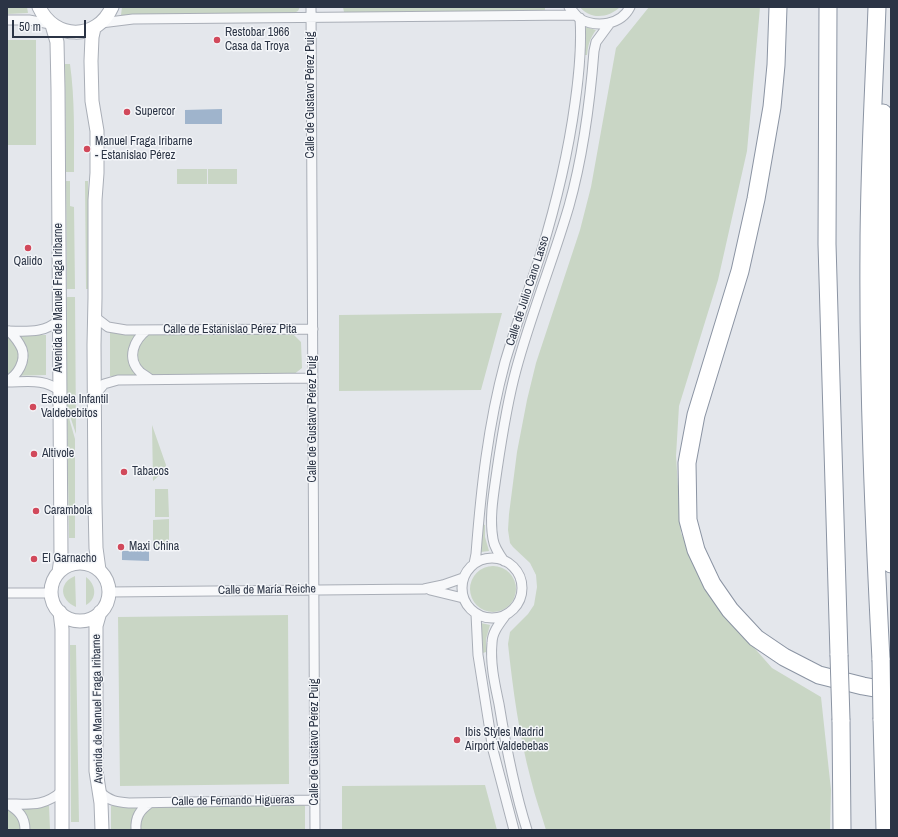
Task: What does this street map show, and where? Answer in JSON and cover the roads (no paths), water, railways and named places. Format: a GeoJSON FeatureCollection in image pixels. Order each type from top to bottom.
{"type":"FeatureCollection","features":[{"type":"Feature","properties":{"kind":"highway"},"geometry":{"type":"LineString","coordinates":[[765,149],[769,107],[772,7]]}},
{"type":"Feature","properties":{"kind":"highway"},"geometry":{"type":"LineString","coordinates":[[778,7],[772,107],[756,199],[740,271],[696,415],[686,463],[688,520],[696,550],[712,584],[730,610],[756,638],[784,657],[819,675],[891,692]]}},
{"type":"Feature","properties":{"kind":"highway"},"geometry":{"type":"LineString","coordinates":[[828,7],[827,244],[841,720],[842,830]]}},
{"type":"Feature","properties":{"kind":"highway"},"geometry":{"type":"LineString","coordinates":[[877,7],[870,162],[869,285],[874,505],[881,660],[885,830]]}},
{"type":"Feature","properties":{"kind":"highway"},"geometry":{"type":"LineString","coordinates":[[885,7],[883,66],[883,389],[891,564]]}},
{"type":"Feature","properties":{"kind":"street","name":"Avenida de Manuel Fraga Iribarne"},"geometry":{"type":"LineString","coordinates":[[39,7],[51,24],[57,42],[58,60],[61,558],[59,572]]}},
{"type":"Feature","properties":{"kind":"street"},"geometry":{"type":"LineString","coordinates":[[99,570],[96,560],[95,542],[94,396],[94,200],[97,173],[97,131],[92,101],[91,68],[92,41],[98,26],[112,7]]}},
{"type":"Feature","properties":{"kind":"street","name":"Calle de Gustavo Pérez Puig"},"geometry":{"type":"LineString","coordinates":[[311,7],[315,830]]}},
{"type":"Feature","properties":{"kind":"street"},"geometry":{"type":"LineString","coordinates":[[569,7],[578,17],[590,23],[610,23]]}},
{"type":"Feature","properties":{"kind":"street","name":"Calle de Julio Cano Lasso"},"geometry":{"type":"LineString","coordinates":[[504,561],[497,551],[493,540],[492,524],[496,477],[508,401],[528,331],[569,205],[579,165],[596,42],[610,23],[621,18],[630,7]]}},
{"type":"Feature","properties":{"kind":"street"},"geometry":{"type":"LineString","coordinates":[[7,20],[29,20],[51,24],[70,32],[81,32],[98,26],[132,19],[578,17]]}},
{"type":"Feature","properties":{"kind":"street","name":"Calle de Julio Cano Lasso"},"geometry":{"type":"LineString","coordinates":[[474,564],[483,476],[496,399],[515,327],[541,253],[566,163],[580,59],[581,38],[578,17]]}},
{"type":"Feature","properties":{"kind":"street","name":"Calle de Estanislao Pérez Pita"},"geometry":{"type":"LineString","coordinates":[[95,317],[102,324],[115,329],[313,329]]}},
{"type":"Feature","properties":{"kind":"street"},"geometry":{"type":"LineString","coordinates":[[8,331],[38,331],[54,325],[60,320]]}},
{"type":"Feature","properties":{"kind":"street","name":"Calle de Estanislao Pérez Pita"},"geometry":{"type":"LineString","coordinates":[[147,330],[134,344],[134,359],[140,372],[150,379]]}},
{"type":"Feature","properties":{"kind":"street"},"geometry":{"type":"LineString","coordinates":[[7,381],[17,373],[23,353],[16,339],[8,331]]}},
{"type":"Feature","properties":{"kind":"street"},"geometry":{"type":"LineString","coordinates":[[94,396],[104,384],[113,381],[150,379],[313,378]]}},
{"type":"Feature","properties":{"kind":"street"},"geometry":{"type":"LineString","coordinates":[[7,381],[44,383],[52,385],[60,391]]}},
{"type":"Feature","properties":{"kind":"street"},"geometry":{"type":"LineString","coordinates":[[505,616],[495,619],[476,614],[468,607],[463,598],[461,588],[463,578],[467,570],[483,559],[494,558],[504,561],[512,566],[522,583],[522,593],[519,602],[498,625],[492,643],[494,674],[506,748],[527,830]]}},
{"type":"Feature","properties":{"kind":"street"},"geometry":{"type":"LineString","coordinates":[[81,564],[93,566],[99,570],[104,576],[109,592],[107,601],[100,612],[94,617],[81,620],[73,620],[66,617],[60,612],[52,600],[51,593],[53,582],[59,572],[71,565],[81,564]]}},
{"type":"Feature","properties":{"kind":"street","name":"Calle de María Reiche"},"geometry":{"type":"LineString","coordinates":[[109,592],[424,589],[443,585],[463,578]]}},
{"type":"Feature","properties":{"kind":"street","name":"Calle de María Reiche"},"geometry":{"type":"LineString","coordinates":[[424,589],[463,598]]}},
{"type":"Feature","properties":{"kind":"street"},"geometry":{"type":"LineString","coordinates":[[7,593],[51,593]]}},
{"type":"Feature","properties":{"kind":"street"},"geometry":{"type":"LineString","coordinates":[[60,612],[62,629],[62,830]]}},
{"type":"Feature","properties":{"kind":"street","name":"Avenida de Manuel Fraga Iribarne"},"geometry":{"type":"LineString","coordinates":[[100,612],[97,622],[96,636],[96,771],[100,792],[102,830]]}},
{"type":"Feature","properties":{"kind":"street"},"geometry":{"type":"LineString","coordinates":[[476,614],[478,655],[493,750],[514,830]]}},
{"type":"Feature","properties":{"kind":"street"},"geometry":{"type":"LineString","coordinates":[[8,804],[47,802],[62,791]]}},
{"type":"Feature","properties":{"kind":"street","name":"Calle de Fernando Higueras"},"geometry":{"type":"LineString","coordinates":[[100,792],[105,798],[116,802],[150,803],[315,800]]}},
{"type":"Feature","properties":{"kind":"street"},"geometry":{"type":"LineString","coordinates":[[136,830],[136,820],[140,811],[150,803]]}},
{"type":"Feature","properties":{"kind":"street"},"geometry":{"type":"LineString","coordinates":[[8,804],[22,815],[25,830]]}},
{"type":"Feature","properties":{"kind":"water"},"geometry":{"type":"Polygon","coordinates":[[[222,109],[222,124],[185,124],[185,110],[222,109]]]}},
{"type":"Feature","properties":{"kind":"water"},"geometry":{"type":"Polygon","coordinates":[[[122,551],[149,551],[149,561],[122,560],[122,551]]]}},
{"type":"Feature","properties":{"kind":"place","name":"Restobar 1966 Casa da Troya"},"geometry":{"type":"Point","coordinates":[217,40]}},
{"type":"Feature","properties":{"kind":"place","name":"Supercor"},"geometry":{"type":"Point","coordinates":[127,112]}},
{"type":"Feature","properties":{"kind":"place","name":"Manuel Fraga Iribarne - Estanislao Pérez"},"geometry":{"type":"Point","coordinates":[87,149]}},
{"type":"Feature","properties":{"kind":"place","name":"Qalido"},"geometry":{"type":"Point","coordinates":[28,248]}},
{"type":"Feature","properties":{"kind":"place","name":"Escuela Infantil Valdebebitos"},"geometry":{"type":"Point","coordinates":[33,407]}},
{"type":"Feature","properties":{"kind":"place","name":"Altivole"},"geometry":{"type":"Point","coordinates":[34,454]}},
{"type":"Feature","properties":{"kind":"place","name":"Tabacos"},"geometry":{"type":"Point","coordinates":[124,472]}},
{"type":"Feature","properties":{"kind":"place","name":"Carambola"},"geometry":{"type":"Point","coordinates":[36,511]}},
{"type":"Feature","properties":{"kind":"place","name":"Maxi China"},"geometry":{"type":"Point","coordinates":[121,547]}},
{"type":"Feature","properties":{"kind":"place","name":"El Garnacho"},"geometry":{"type":"Point","coordinates":[34,559]}},
{"type":"Feature","properties":{"kind":"place","name":"Ibis Styles Madrid Airport Valdebebas"},"geometry":{"type":"Point","coordinates":[457,740]}}]}
